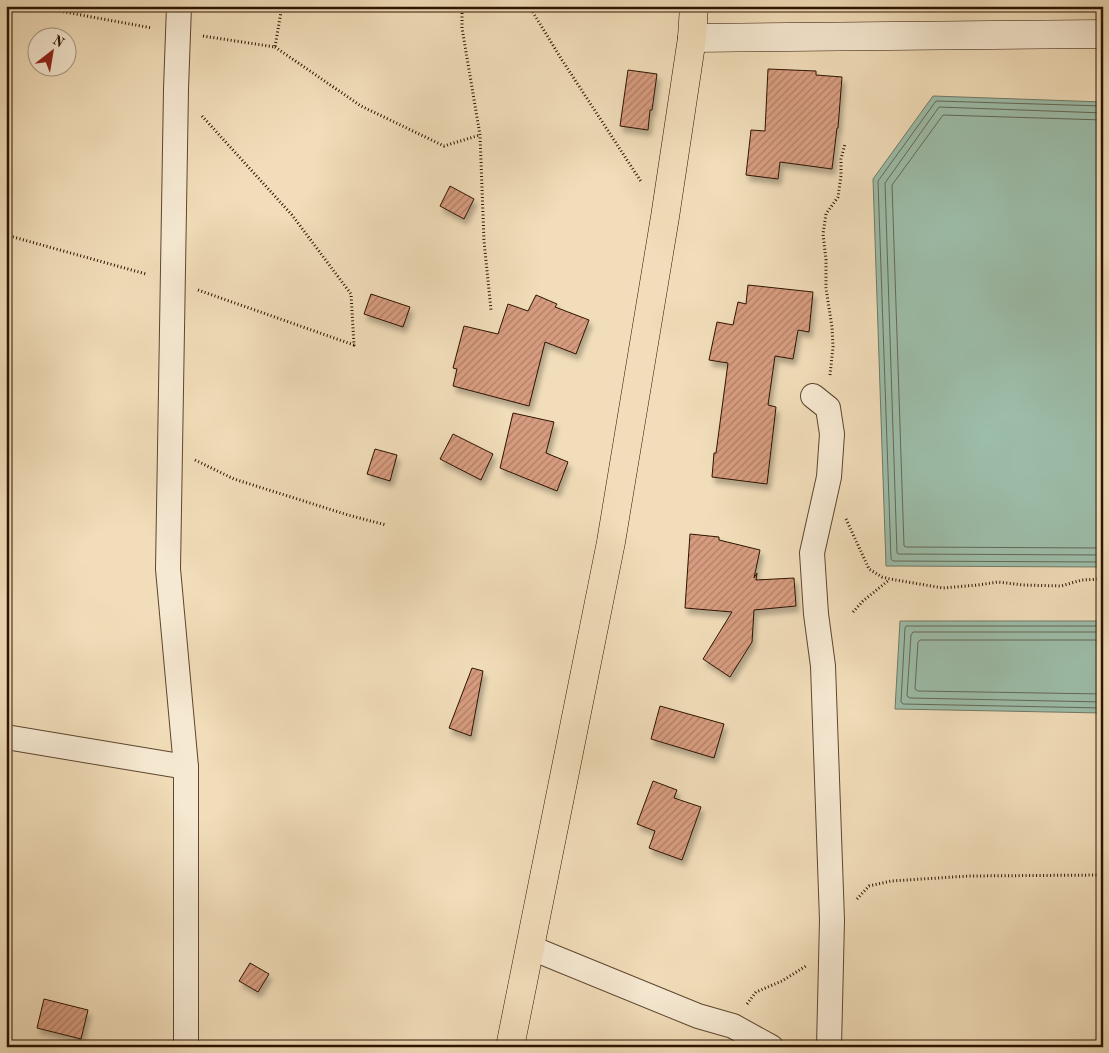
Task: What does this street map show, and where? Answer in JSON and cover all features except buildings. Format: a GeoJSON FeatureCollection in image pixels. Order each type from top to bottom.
{"type":"FeatureCollection","features":[{"type":"Feature","properties":{"kind":"main road"},"geometry":{"type":"LineString","coordinates":[[510,1047],[611,542],[665,216],[692,38],[694,6]]}},
{"type":"Feature","properties":{"kind":"main road"},"geometry":{"type":"LineString","coordinates":[[692,38],[1103,34]]}},
{"type":"Feature","properties":{"kind":"street"},"geometry":{"type":"LineString","coordinates":[[179,6],[168,569],[186,767],[186,1047]]}},
{"type":"Feature","properties":{"kind":"street"},"geometry":{"type":"LineString","coordinates":[[820,402],[832,434],[829,477],[812,553],[816,614],[823,666],[832,938],[829,1047]]}},
{"type":"Feature","properties":{"kind":"street"},"geometry":{"type":"LineString","coordinates":[[6,737],[186,767]]}},
{"type":"Feature","properties":{"kind":"street"},"geometry":{"type":"LineString","coordinates":[[529,947],[698,1016],[734,1026],[771,1047]]}},
{"type":"Feature","properties":{"kind":"path"},"geometry":{"type":"LineString","coordinates":[[32,6],[274,48],[361,106],[444,146],[480,135]]}},
{"type":"Feature","properties":{"kind":"path"},"geometry":{"type":"LineString","coordinates":[[274,48],[282,6]]}},
{"type":"Feature","properties":{"kind":"path"},"geometry":{"type":"LineString","coordinates":[[462,6],[462,28],[480,135],[484,241],[491,310]]}},
{"type":"Feature","properties":{"kind":"path"},"geometry":{"type":"LineString","coordinates":[[529,6],[611,136],[665,216]]}},
{"type":"Feature","properties":{"kind":"path"},"geometry":{"type":"LineString","coordinates":[[6,235],[173,281],[354,345],[351,294],[292,215],[176,88]]}},
{"type":"Feature","properties":{"kind":"path"},"geometry":{"type":"LineString","coordinates":[[820,402],[833,347],[826,288],[824,234],[826,214],[838,197],[844,144]]}},
{"type":"Feature","properties":{"kind":"path"},"geometry":{"type":"LineString","coordinates":[[170,448],[234,479],[386,525]]}},
{"type":"Feature","properties":{"kind":"path"},"geometry":{"type":"LineString","coordinates":[[829,477],[869,569],[882,577],[943,588],[998,582],[1061,586],[1082,580],[1103,580]]}},
{"type":"Feature","properties":{"kind":"path"},"geometry":{"type":"LineString","coordinates":[[853,612],[862,601],[890,579]]}},
{"type":"Feature","properties":{"kind":"path"},"geometry":{"type":"LineString","coordinates":[[734,1026],[756,992],[782,981],[810,964],[832,938],[846,908],[869,886],[891,881],[969,876],[1103,875]]}},
{"type":"Feature","properties":{"kind":"water"},"geometry":{"type":"Polygon","coordinates":[[[933,96],[1103,102],[1103,567],[886,566],[873,179],[933,96]]]}},
{"type":"Feature","properties":{"kind":"water"},"geometry":{"type":"Polygon","coordinates":[[[900,621],[1103,621],[1103,713],[895,709],[900,621]]]}}]}
